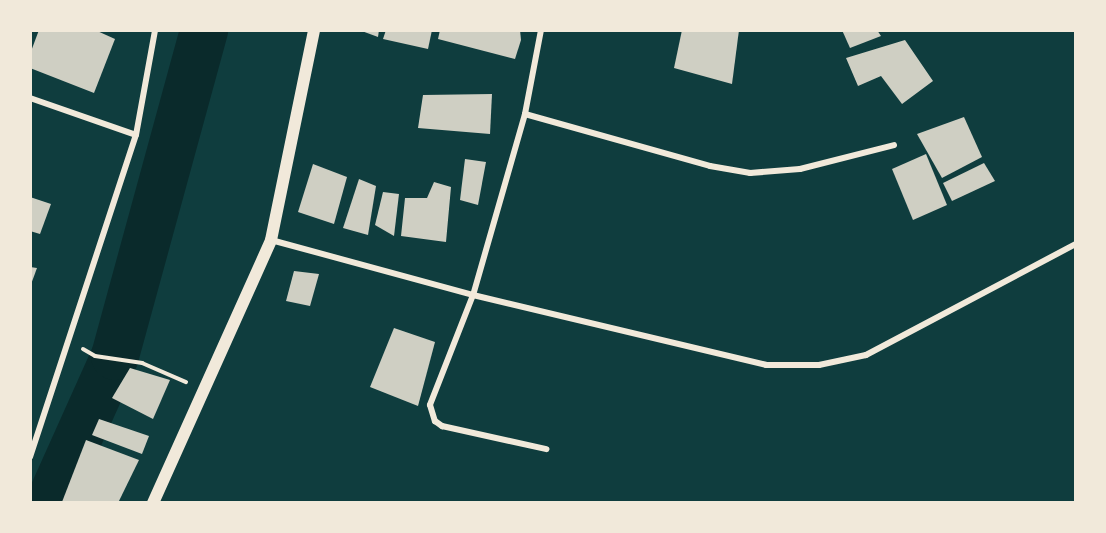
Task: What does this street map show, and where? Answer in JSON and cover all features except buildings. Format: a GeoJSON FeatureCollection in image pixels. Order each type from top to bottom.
{"type":"FeatureCollection","features":[{"type":"Feature","properties":{"kind":"main road"},"geometry":{"type":"LineString","coordinates":[[153,503],[207,391],[271,240],[314,30]]}},
{"type":"Feature","properties":{"kind":"street"},"geometry":{"type":"LineString","coordinates":[[30,458],[136,135],[155,30]]}},
{"type":"Feature","properties":{"kind":"street"},"geometry":{"type":"LineString","coordinates":[[541,30],[525,114],[473,295],[430,405],[432,415],[442,426],[546,449]]}},
{"type":"Feature","properties":{"kind":"street"},"geometry":{"type":"LineString","coordinates":[[30,98],[136,135]]}},
{"type":"Feature","properties":{"kind":"street"},"geometry":{"type":"LineString","coordinates":[[525,114],[710,166],[750,172],[800,169],[894,145]]}},
{"type":"Feature","properties":{"kind":"street"},"geometry":{"type":"LineString","coordinates":[[271,240],[473,295],[766,365],[819,365],[866,355],[1076,244]]}},
{"type":"Feature","properties":{"kind":"path"},"geometry":{"type":"LineString","coordinates":[[95,356],[142,363],[207,391]]}},
{"type":"Feature","properties":{"kind":"waterway"},"geometry":{"type":"LineString","coordinates":[[49,503],[115,356],[204,30]]}}]}
